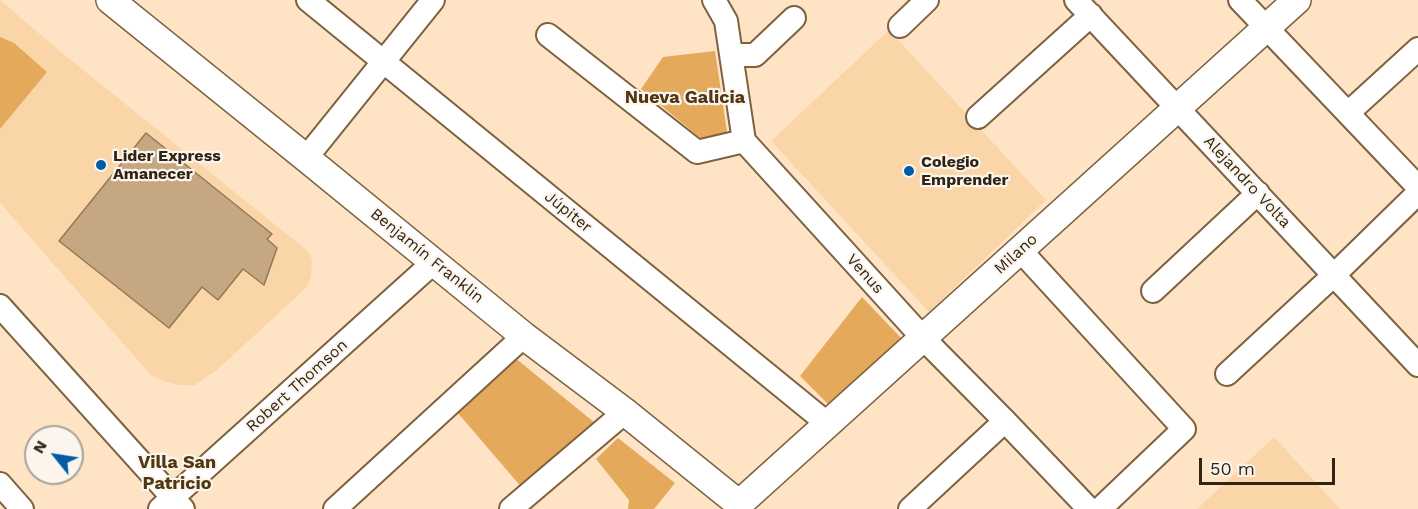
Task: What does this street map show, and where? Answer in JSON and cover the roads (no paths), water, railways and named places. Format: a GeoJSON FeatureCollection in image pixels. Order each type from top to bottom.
{"type":"FeatureCollection","features":[{"type":"Feature","properties":{"kind":"street","name":"Júpiter"},"geometry":{"type":"LineString","coordinates":[[308,0],[828,424]]}},
{"type":"Feature","properties":{"kind":"street"},"geometry":{"type":"LineString","coordinates":[[306,158],[434,0]]}},
{"type":"Feature","properties":{"kind":"street"},"geometry":{"type":"LineString","coordinates":[[548,35],[697,152],[744,141],[726,21],[714,0]]}},
{"type":"Feature","properties":{"kind":"street"},"geometry":{"type":"LineString","coordinates":[[900,27],[927,0]]}},
{"type":"Feature","properties":{"kind":"street"},"geometry":{"type":"LineString","coordinates":[[1240,0],[1418,187]]}},
{"type":"Feature","properties":{"kind":"street","name":"Milano"},"geometry":{"type":"LineString","coordinates":[[740,507],[828,424],[1297,0]]}},
{"type":"Feature","properties":{"kind":"street","name":"Benjamín Franklin"},"geometry":{"type":"LineString","coordinates":[[121,4],[524,336],[625,412],[740,507]]}},
{"type":"Feature","properties":{"kind":"street"},"geometry":{"type":"LineString","coordinates":[[978,117],[1083,8]]}},
{"type":"Feature","properties":{"kind":"street","name":"Alejandro Volta"},"geometry":{"type":"LineString","coordinates":[[1083,8],[1418,365]]}},
{"type":"Feature","properties":{"kind":"street"},"geometry":{"type":"LineString","coordinates":[[732,55],[755,55],[794,18]]}},
{"type":"Feature","properties":{"kind":"street"},"geometry":{"type":"LineString","coordinates":[[1348,113],[1418,49]]}},
{"type":"Feature","properties":{"kind":"street","name":"Venus"},"geometry":{"type":"LineString","coordinates":[[744,141],[923,338],[1087,507]]}},
{"type":"Feature","properties":{"kind":"street"},"geometry":{"type":"LineString","coordinates":[[1153,291],[1258,193]]}},
{"type":"Feature","properties":{"kind":"street"},"geometry":{"type":"LineString","coordinates":[[1227,374],[1418,193]]}},
{"type":"Feature","properties":{"kind":"street"},"geometry":{"type":"LineString","coordinates":[[1020,250],[1184,429],[1087,507]]}},
{"type":"Feature","properties":{"kind":"street","name":"Robert Thomson"},"geometry":{"type":"LineString","coordinates":[[172,505],[434,262]]}},
{"type":"Feature","properties":{"kind":"street"},"geometry":{"type":"LineString","coordinates":[[0,306],[172,505]]}},
{"type":"Feature","properties":{"kind":"street"},"geometry":{"type":"LineString","coordinates":[[335,509],[524,336]]}},
{"type":"Feature","properties":{"kind":"street"},"geometry":{"type":"LineString","coordinates":[[511,509],[625,412]]}},
{"type":"Feature","properties":{"kind":"street"},"geometry":{"type":"LineString","coordinates":[[910,509],[1005,421]]}},
{"type":"Feature","properties":{"kind":"street"},"geometry":{"type":"LineString","coordinates":[[0,484],[22,509]]}},
{"type":"Feature","properties":{"kind":"place","name":"Lider Express Amanecer"},"geometry":{"type":"Point","coordinates":[101,165]}},
{"type":"Feature","properties":{"kind":"place","name":"Colegio Emprender"},"geometry":{"type":"Point","coordinates":[909,171]}},
{"type":"Feature","properties":{"kind":"district","name":"Nueva Galicia"},"geometry":{"type":"Point","coordinates":[685,98]}},
{"type":"Feature","properties":{"kind":"district","name":"Villa San Patricio"},"geometry":{"type":"Point","coordinates":[177,473]}}]}
